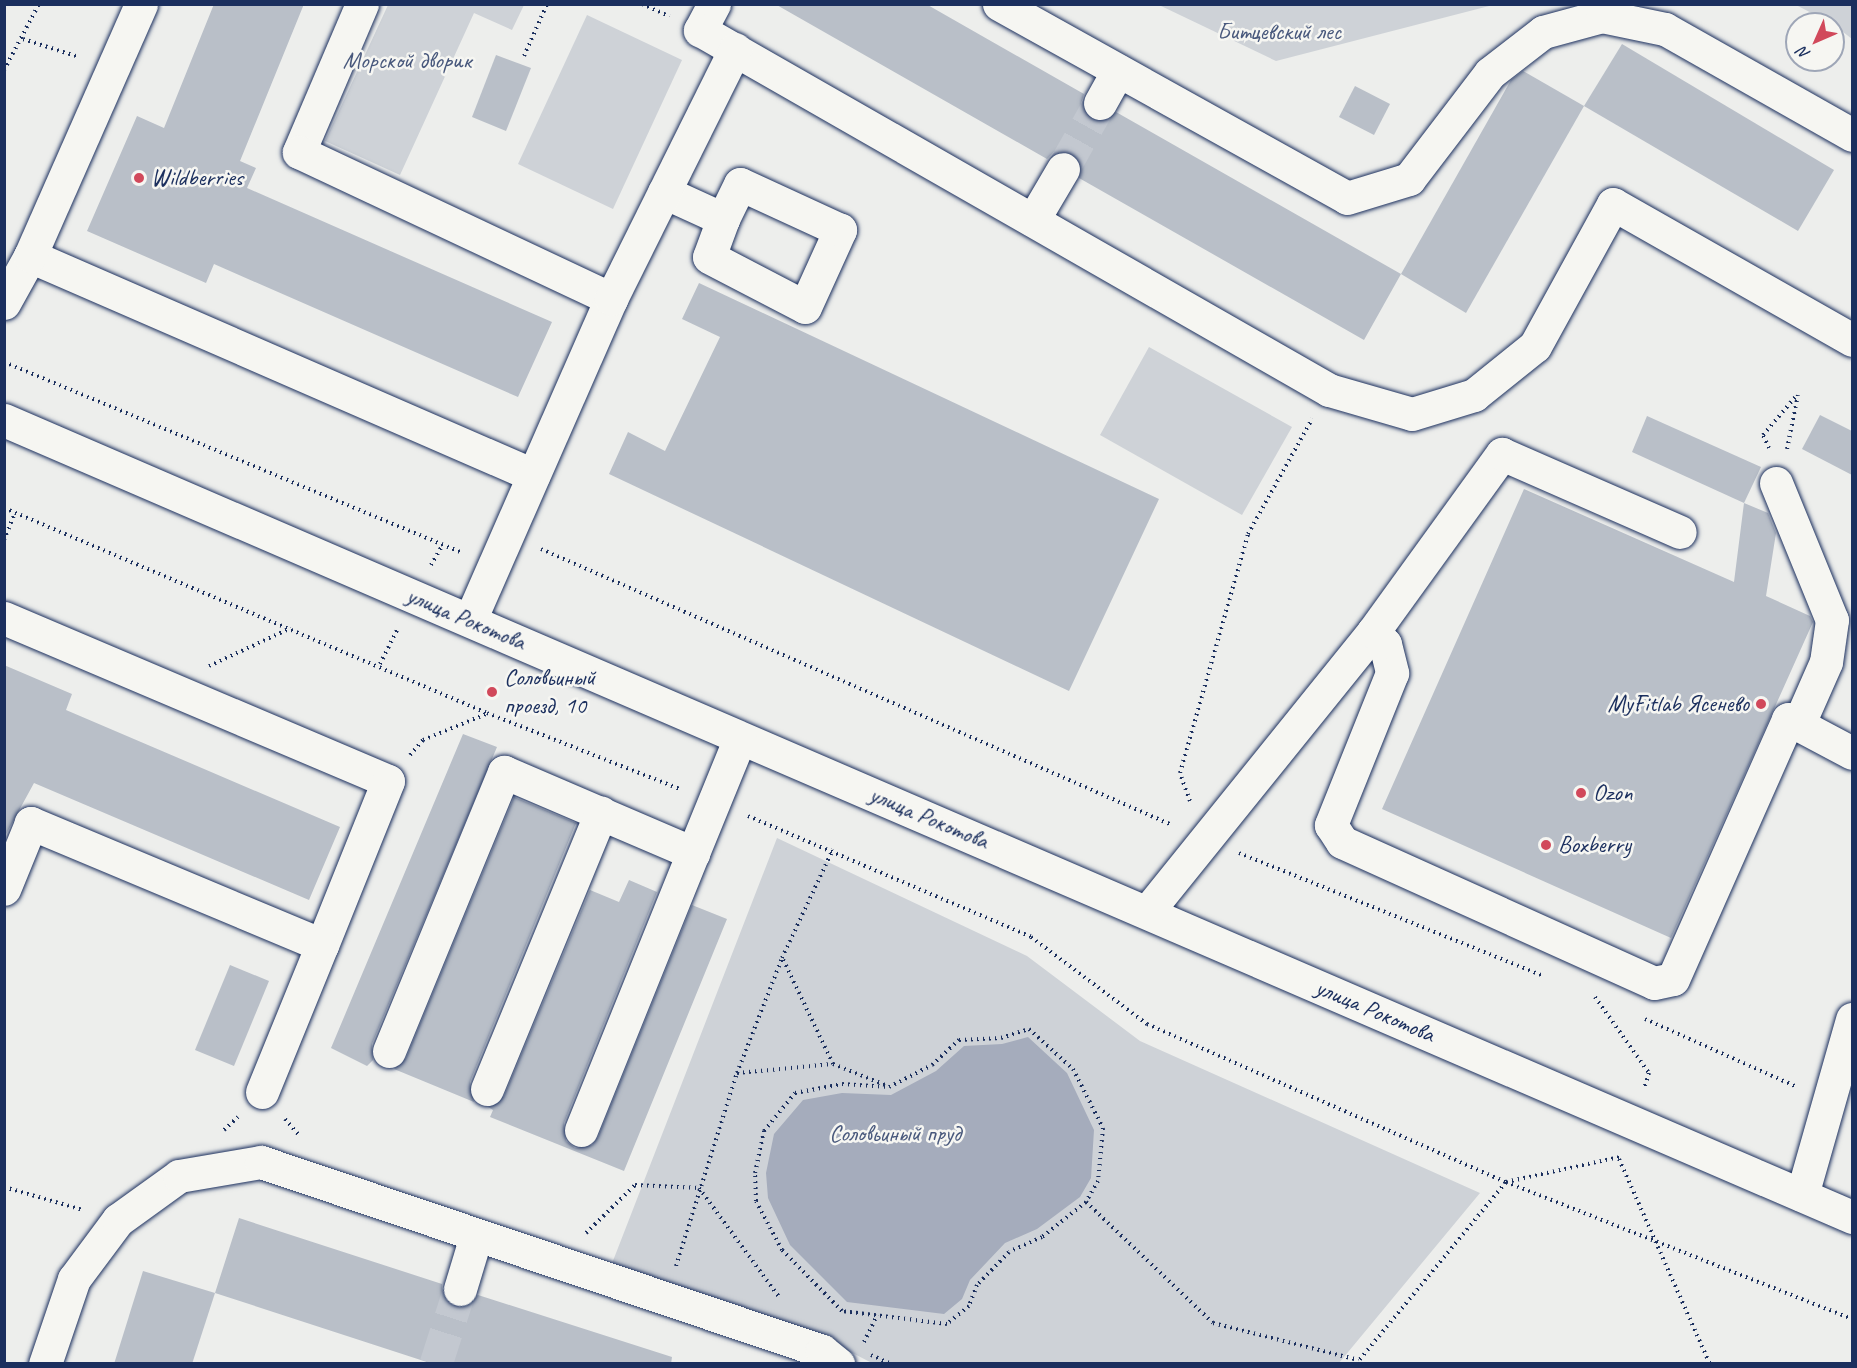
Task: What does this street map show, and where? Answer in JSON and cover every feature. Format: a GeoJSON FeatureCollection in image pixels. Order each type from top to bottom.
{"type":"FeatureCollection","features":[{"type":"Feature","properties":{"kind":"street"},"geometry":{"type":"LineString","coordinates":[[4,303],[30,256],[141,4]]}},
{"type":"Feature","properties":{"kind":"street"},"geometry":{"type":"LineString","coordinates":[[362,4],[299,152],[612,299]]}},
{"type":"Feature","properties":{"kind":"street"},"geometry":{"type":"LineString","coordinates":[[714,4],[700,30],[1329,390],[1412,414],[1474,395],[1534,346],[1613,204],[1852,340]]}},
{"type":"Feature","properties":{"kind":"street"},"geometry":{"type":"LineString","coordinates":[[999,4],[1347,198],[1409,179],[1490,73],[1543,32],[1602,16],[1665,29],[1852,135]]}},
{"type":"Feature","properties":{"kind":"street"},"geometry":{"type":"LineString","coordinates":[[470,620],[612,299],[735,49]]}},
{"type":"Feature","properties":{"kind":"street"},"geometry":{"type":"LineString","coordinates":[[1100,103],[1118,70]]}},
{"type":"Feature","properties":{"kind":"street"},"geometry":{"type":"LineString","coordinates":[[1034,220],[1063,169]]}},
{"type":"Feature","properties":{"kind":"street"},"geometry":{"type":"LineString","coordinates":[[664,192],[723,219]]}},
{"type":"Feature","properties":{"kind":"street"},"geometry":{"type":"LineString","coordinates":[[30,256],[533,475]]}},
{"type":"Feature","properties":{"kind":"street","name":"улица Рокотова"},"geometry":{"type":"LineString","coordinates":[[4,420],[1852,1217]]}},
{"type":"Feature","properties":{"kind":"street"},"geometry":{"type":"LineString","coordinates":[[1147,912],[1203,839],[1373,633],[1502,454],[1680,532]]}},
{"type":"Feature","properties":{"kind":"street"},"geometry":{"type":"LineString","coordinates":[[1778,466],[1832,620],[1826,662],[1800,721]]}},
{"type":"Feature","properties":{"kind":"street"},"geometry":{"type":"LineString","coordinates":[[4,618],[388,781],[262,1092]]}},
{"type":"Feature","properties":{"kind":"street"},"geometry":{"type":"LineString","coordinates":[[1373,633],[1385,644],[1392,673],[1330,825],[1342,842],[1654,982],[1673,980],[1788,719],[1800,721],[1852,753]]}},
{"type":"Feature","properties":{"kind":"street"},"geometry":{"type":"LineString","coordinates":[[581,1130],[740,738]]}},
{"type":"Feature","properties":{"kind":"street"},"geometry":{"type":"LineString","coordinates":[[389,1051],[504,772],[693,853]]}},
{"type":"Feature","properties":{"kind":"street"},"geometry":{"type":"LineString","coordinates":[[487,1089],[601,813]]}},
{"type":"Feature","properties":{"kind":"street"},"geometry":{"type":"LineString","coordinates":[[4,889],[32,823],[322,945]]}},
{"type":"Feature","properties":{"kind":"street"},"geometry":{"type":"LineString","coordinates":[[1802,1195],[1852,1019]]}},
{"type":"Feature","properties":{"kind":"street"},"geometry":{"type":"LineString","coordinates":[[45,1364],[74,1279],[118,1220],[179,1176],[261,1162],[555,1263],[667,1298],[822,1351],[838,1364]]}},
{"type":"Feature","properties":{"kind":"street"},"geometry":{"type":"LineString","coordinates":[[460,1289],[476,1236]]}},
{"type":"Feature","properties":{"kind":"path"},"geometry":{"type":"LineString","coordinates":[[4,70],[23,39],[39,4]]}},
{"type":"Feature","properties":{"kind":"path"},"geometry":{"type":"LineString","coordinates":[[524,56],[547,4]]}},
{"type":"Feature","properties":{"kind":"path"},"geometry":{"type":"LineString","coordinates":[[23,39],[113,67]]}},
{"type":"Feature","properties":{"kind":"path"},"geometry":{"type":"LineString","coordinates":[[4,362],[494,564],[530,544],[1203,839],[1551,979]]}},
{"type":"Feature","properties":{"kind":"path"},"geometry":{"type":"LineString","coordinates":[[1203,839],[1180,774],[1183,762],[1248,534],[1329,390]]}},
{"type":"Feature","properties":{"kind":"path"},"geometry":{"type":"LineString","coordinates":[[1798,395],[1778,466],[1763,435],[1798,395]]}},
{"type":"Feature","properties":{"kind":"path"},"geometry":{"type":"LineString","coordinates":[[4,508],[487,713],[833,849],[1031,937],[1147,1024],[1506,1182],[1852,1319]]}},
{"type":"Feature","properties":{"kind":"path"},"geometry":{"type":"LineString","coordinates":[[4,540],[15,513]]}},
{"type":"Feature","properties":{"kind":"path"},"geometry":{"type":"LineString","coordinates":[[165,686],[291,628]]}},
{"type":"Feature","properties":{"kind":"path"},"geometry":{"type":"LineString","coordinates":[[388,781],[423,740],[487,713]]}},
{"type":"Feature","properties":{"kind":"path"},"geometry":{"type":"LineString","coordinates":[[667,1298],[699,1188],[737,1073],[782,958],[833,849]]}},
{"type":"Feature","properties":{"kind":"path"},"geometry":{"type":"LineString","coordinates":[[782,958],[833,1064]]}},
{"type":"Feature","properties":{"kind":"path"},"geometry":{"type":"LineString","coordinates":[[1583,992],[1605,1001]]}},
{"type":"Feature","properties":{"kind":"path"},"geometry":{"type":"LineString","coordinates":[[1594,996],[1649,1073],[1619,1159],[1710,1364]]}},
{"type":"Feature","properties":{"kind":"path"},"geometry":{"type":"LineString","coordinates":[[1637,1016],[1830,1102]]}},
{"type":"Feature","properties":{"kind":"path"},"geometry":{"type":"LineString","coordinates":[[1029,1029],[1073,1069],[1102,1128],[1098,1181],[1086,1202],[1042,1237],[1009,1252],[977,1285],[969,1306],[947,1324],[842,1311],[782,1250],[756,1201],[755,1173],[764,1131],[795,1093],[842,1084],[889,1087],[932,1065],[960,1040],[1001,1038],[1029,1029]]}},
{"type":"Feature","properties":{"kind":"path"},"geometry":{"type":"LineString","coordinates":[[737,1073],[833,1064],[889,1087]]}},
{"type":"Feature","properties":{"kind":"path"},"geometry":{"type":"LineString","coordinates":[[1086,1202],[1214,1323],[1357,1362],[1506,1182],[1619,1159]]}},
{"type":"Feature","properties":{"kind":"path"},"geometry":{"type":"LineString","coordinates":[[555,1263],[635,1185],[699,1188]]}},
{"type":"Feature","properties":{"kind":"path"},"geometry":{"type":"LineString","coordinates":[[4,1187],[118,1220]]}},
{"type":"Feature","properties":{"kind":"path"},"geometry":{"type":"LineString","coordinates":[[699,1188],[780,1299]]}},
{"type":"Feature","properties":{"kind":"path"},"geometry":{"type":"LineString","coordinates":[[877,1315],[859,1350],[891,1364]]}},
{"type":"Feature","properties":{"kind":"green space","name":"Битцевский лес"},"geometry":{"type":"Polygon","coordinates":[[[1159,4],[1493,5],[1276,61],[1159,4]]]}},
{"type":"Feature","properties":{"kind":"green space","name":"Морской дворик"},"geometry":{"type":"Polygon","coordinates":[[[388,5],[524,5],[512,30],[474,13],[400,175],[325,141],[388,5]]]}},
{"type":"Feature","properties":{"kind":"green space"},"geometry":{"type":"Polygon","coordinates":[[[1796,5],[1852,5],[1852,39],[1845,33],[1845,12],[1810,12],[1796,5]]]}},
{"type":"Feature","properties":{"kind":"green space"},"geometry":{"type":"Polygon","coordinates":[[[587,15],[682,60],[613,209],[518,164],[587,15]]]}},
{"type":"Feature","properties":{"kind":"green space"},"geometry":{"type":"Polygon","coordinates":[[[1149,347],[1292,427],[1242,515],[1100,435],[1149,347]]]}},
{"type":"Feature","properties":{"kind":"green space","name":"Соловьиный пруд"},"geometry":{"type":"Polygon","coordinates":[[[777,838],[1027,956],[1140,1041],[1480,1193],[1339,1363],[872,1363],[825,1339],[611,1266],[777,838]]]}},
{"type":"Feature","properties":{"kind":"water"},"geometry":{"type":"Polygon","coordinates":[[[1028,1037],[1067,1073],[1094,1130],[1091,1178],[1080,1197],[1037,1229],[1005,1243],[970,1280],[962,1299],[944,1314],[847,1302],[790,1245],[768,1198],[766,1173],[774,1134],[803,1100],[842,1093],[891,1095],[936,1071],[964,1046],[1002,1044],[1028,1037]]]}},
{"type":"Feature","properties":{"kind":"building"},"geometry":{"type":"Polygon","coordinates":[[[214,4],[304,4],[240,161],[256,168],[247,188],[552,322],[518,397],[214,264],[206,283],[87,231],[137,116],[164,128],[214,4]]]}},
{"type":"Feature","properties":{"kind":"building"},"geometry":{"type":"Polygon","coordinates":[[[775,4],[926,4],[1084,94],[1081,104],[1090,119],[1101,122],[1116,112],[1401,274],[1364,340],[1079,178],[1080,160],[1072,153],[1054,152],[1047,159],[775,4]]]}},
{"type":"Feature","properties":{"kind":"building"},"geometry":{"type":"Polygon","coordinates":[[[1622,44],[1834,170],[1798,231],[1584,106],[1622,44]]]}},
{"type":"Feature","properties":{"kind":"building"},"geometry":{"type":"Polygon","coordinates":[[[496,55],[531,68],[506,131],[472,117],[496,55]]]}},
{"type":"Feature","properties":{"kind":"building"},"geometry":{"type":"Polygon","coordinates":[[[1523,71],[1584,106],[1466,313],[1401,274],[1511,80],[1523,71]]]}},
{"type":"Feature","properties":{"kind":"building"},"geometry":{"type":"Polygon","coordinates":[[[1355,86],[1390,104],[1374,135],[1339,117],[1355,86]]]}},
{"type":"Feature","properties":{"kind":"building"},"geometry":{"type":"Polygon","coordinates":[[[699,283],[1159,499],[1069,691],[609,474],[628,432],[665,451],[720,337],[682,319],[699,283]]]}},
{"type":"Feature","properties":{"kind":"building"},"geometry":{"type":"Polygon","coordinates":[[[1820,415],[1852,431],[1852,475],[1802,449],[1820,415]]]}},
{"type":"Feature","properties":{"kind":"building"},"geometry":{"type":"Polygon","coordinates":[[[1647,416],[1761,467],[1744,503],[1632,452],[1647,416]]]}},
{"type":"Feature","properties":{"kind":"building"},"geometry":{"type":"Polygon","coordinates":[[[1524,489],[1734,582],[1744,503],[1768,513],[1776,533],[1766,596],[1810,616],[1813,622],[1671,938],[1382,809],[1524,489]]]}},
{"type":"Feature","properties":{"kind":"building"},"geometry":{"type":"Polygon","coordinates":[[[4,665],[72,694],[66,710],[340,827],[309,900],[34,783],[4,838],[4,665]]]}},
{"type":"Feature","properties":{"kind":"building"},"geometry":{"type":"Polygon","coordinates":[[[463,734],[497,747],[372,1044],[373,1060],[367,1066],[331,1048],[463,734]]]}},
{"type":"Feature","properties":{"kind":"building"},"geometry":{"type":"Polygon","coordinates":[[[514,797],[576,823],[470,1082],[474,1102],[394,1069],[406,1058],[514,797]]]}},
{"type":"Feature","properties":{"kind":"building"},"geometry":{"type":"Polygon","coordinates":[[[629,880],[657,892],[564,1123],[566,1141],[575,1148],[592,1145],[598,1137],[692,905],[727,919],[624,1171],[490,1117],[493,1110],[488,1107],[504,1096],[590,890],[619,902],[629,880]]]}},
{"type":"Feature","properties":{"kind":"building"},"geometry":{"type":"Polygon","coordinates":[[[230,965],[269,981],[234,1066],[195,1050],[230,965]]]}},
{"type":"Feature","properties":{"kind":"building"},"geometry":{"type":"Polygon","coordinates":[[[239,1218],[442,1284],[442,1294],[454,1307],[465,1307],[478,1295],[672,1357],[671,1364],[433,1364],[215,1293],[239,1218]]]}},
{"type":"Feature","properties":{"kind":"building"},"geometry":{"type":"Polygon","coordinates":[[[143,1271],[215,1293],[192,1364],[114,1364],[143,1271]]]}},
{"type":"Feature","properties":{"kind":"tunnel"},"geometry":{"type":"LineString","coordinates":[[1063,169],[1100,103]]}},
{"type":"Feature","properties":{"kind":"tunnel"},"geometry":{"type":"LineString","coordinates":[[436,1364],[460,1289]]}},
{"type":"Feature","properties":{"kind":"place","name":"Wildberries"},"geometry":{"type":"Point","coordinates":[139,178]}},
{"type":"Feature","properties":{"kind":"place","name":"Соловьиный проезд, 10"},"geometry":{"type":"Point","coordinates":[492,692]}},
{"type":"Feature","properties":{"kind":"place","name":"MyFitlab Ясенево"},"geometry":{"type":"Point","coordinates":[1761,704]}},
{"type":"Feature","properties":{"kind":"place","name":"Ozon"},"geometry":{"type":"Point","coordinates":[1581,793]}},
{"type":"Feature","properties":{"kind":"place","name":"Boxberry"},"geometry":{"type":"Point","coordinates":[1546,845]}}]}
